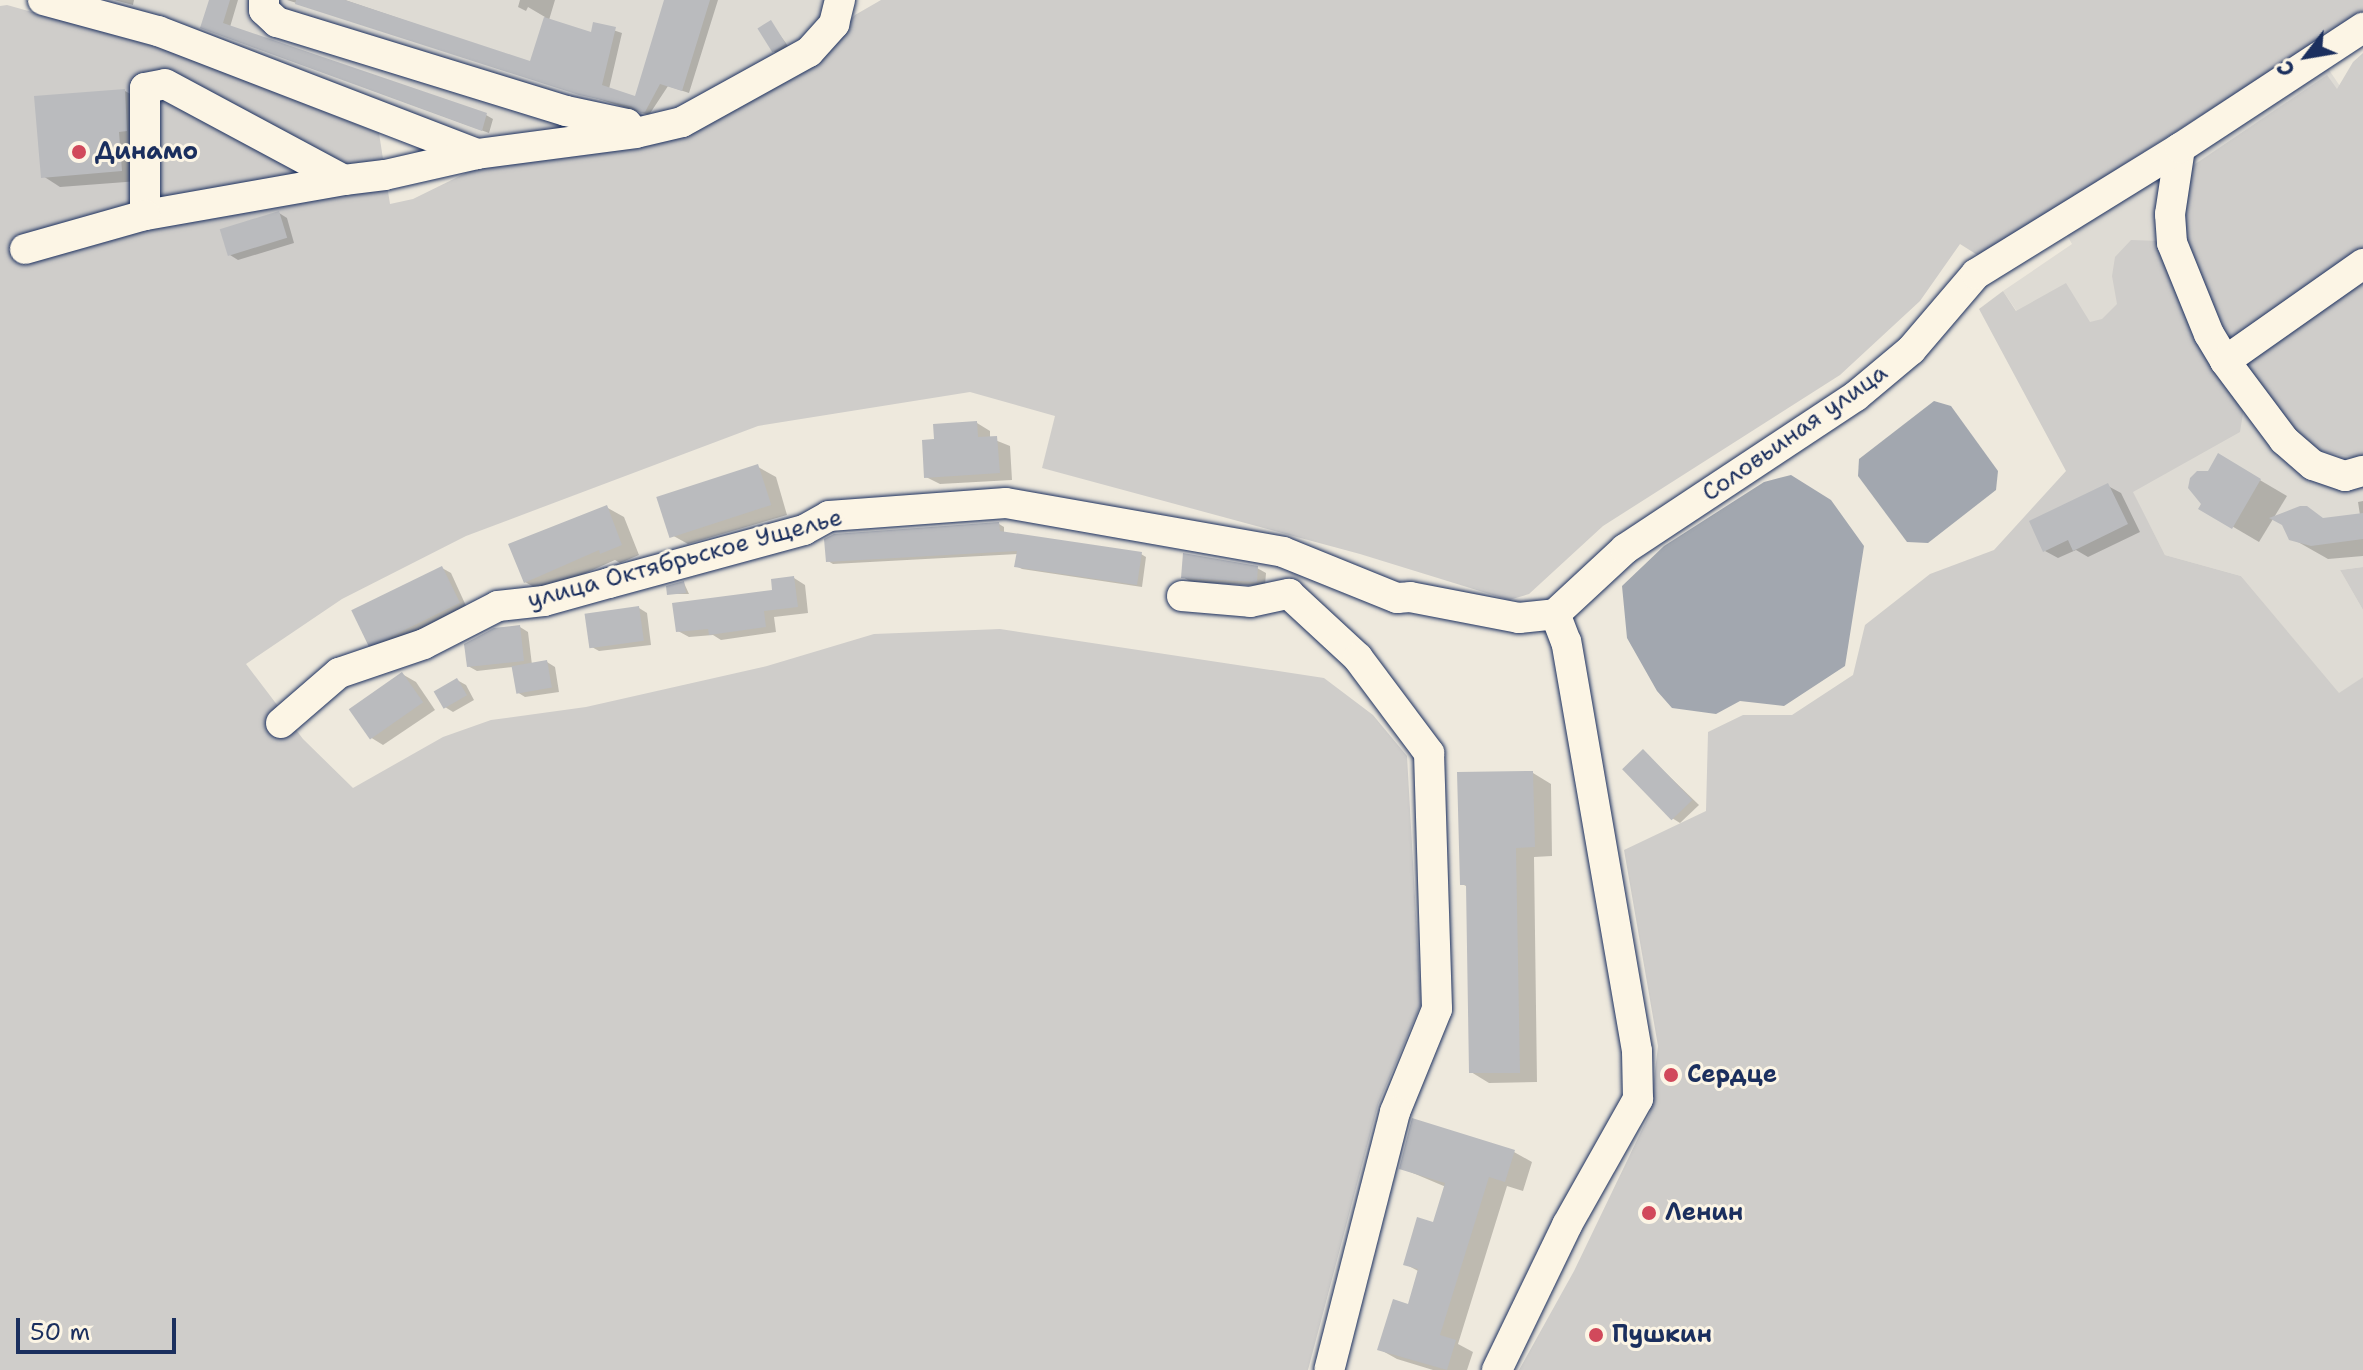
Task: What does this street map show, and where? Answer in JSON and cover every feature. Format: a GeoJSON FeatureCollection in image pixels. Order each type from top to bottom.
{"type":"FeatureCollection","features":[{"type":"Feature","properties":{"kind":"street"},"geometry":{"type":"LineString","coordinates":[[43,0],[158,31],[477,154]]}},
{"type":"Feature","properties":{"kind":"street"},"geometry":{"type":"LineString","coordinates":[[264,0],[264,10],[277,22],[566,111],[627,124],[636,133]]}},
{"type":"Feature","properties":{"kind":"street"},"geometry":{"type":"LineString","coordinates":[[25,249],[145,215],[385,175],[477,154],[636,133],[682,122],[809,52],[834,24],[840,0]]}},
{"type":"Feature","properties":{"kind":"street","name":"Соловьиная улица"},"geometry":{"type":"LineString","coordinates":[[1555,614],[1625,549],[1856,396],[1911,350],[1976,274],[2180,148],[2363,28]]}},
{"type":"Feature","properties":{"kind":"street"},"geometry":{"type":"LineString","coordinates":[[145,215],[145,88],[165,84],[344,180]]}},
{"type":"Feature","properties":{"kind":"street"},"geometry":{"type":"LineString","coordinates":[[2180,148],[2170,214],[2172,243],[2209,334],[2225,361],[2284,440],[2313,465],[2345,476],[2363,471]]}},
{"type":"Feature","properties":{"kind":"street"},"geometry":{"type":"LineString","coordinates":[[2225,361],[2363,264]]}},
{"type":"Feature","properties":{"kind":"street","name":"улица Октябрьское Ущелье"},"geometry":{"type":"LineString","coordinates":[[281,723],[339,673],[424,644],[498,606],[544,601],[804,530],[829,516],[1006,503],[1283,552],[1397,598],[1410,597],[1519,618],[1555,614]]}},
{"type":"Feature","properties":{"kind":"street"},"geometry":{"type":"LineString","coordinates":[[1283,552],[1289,594],[1358,658],[1429,753],[1437,1009],[1395,1112],[1329,1370]]}},
{"type":"Feature","properties":{"kind":"street"},"geometry":{"type":"LineString","coordinates":[[1182,596],[1250,602],[1289,594]]}},
{"type":"Feature","properties":{"kind":"street"},"geometry":{"type":"LineString","coordinates":[[1497,1370],[1567,1225],[1638,1099],[1637,1051],[1566,642],[1555,614]]}},
{"type":"Feature","properties":{"kind":"shaded area"},"geometry":{"type":"Polygon","coordinates":[[[72,0],[824,0],[817,33],[684,112],[489,138],[453,130],[72,0]]]}},
{"type":"Feature","properties":{"kind":"shaded area"},"geometry":{"type":"Polygon","coordinates":[[[881,0],[2363,0],[2363,13],[1979,256],[1960,244],[1920,301],[1840,375],[1603,526],[1529,594],[1509,600],[1360,554],[1042,468],[1055,416],[970,392],[758,426],[466,536],[342,599],[246,664],[303,739],[353,788],[443,737],[491,720],[586,707],[767,666],[874,634],[1000,629],[1324,678],[1373,715],[1407,756],[1421,1004],[1378,1105],[1308,1370],[0,1370],[0,6],[7,5],[164,49],[379,133],[390,204],[413,199],[476,168],[682,132],[814,58],[855,15],[881,0]]]}},
{"type":"Feature","properties":{"kind":"shaded area"},"geometry":{"type":"Polygon","coordinates":[[[2363,53],[2363,254],[2227,352],[2186,248],[2182,173],[2327,75],[2337,89],[2353,62],[2363,53]]]}},
{"type":"Feature","properties":{"kind":"shaded area"},"geometry":{"type":"Polygon","coordinates":[[[2327,67],[2363,120],[2363,567],[2340,570],[2363,610],[2363,677],[2339,694],[2241,576],[2165,555],[2110,449],[2003,291],[2072,244],[2064,230],[2327,67]]]}},
{"type":"Feature","properties":{"kind":"shaded area"},"geometry":{"type":"Polygon","coordinates":[[[2131,240],[2159,241],[2244,407],[2240,432],[2133,492],[2165,555],[2241,576],[2339,693],[2363,677],[2363,1370],[1519,1370],[1574,1271],[1650,1113],[1658,1046],[1624,850],[1706,811],[1708,732],[1743,715],[1792,715],[1853,675],[1865,625],[1930,574],[1994,550],[2066,471],[1979,309],[2003,291],[2016,311],[2066,283],[2090,322],[2102,319],[2117,304],[2112,276],[2115,257],[2131,240]]]}},
{"type":"Feature","properties":{"kind":"shaded area"},"geometry":{"type":"Polygon","coordinates":[[[2363,277],[2363,456],[2359,458],[2308,449],[2252,382],[2248,359],[2363,277]]]}},
{"type":"Feature","properties":{"kind":"shaded area"},"geometry":{"type":"Polygon","coordinates":[[[1934,401],[1951,406],[1998,471],[1996,490],[1928,543],[1907,542],[1858,476],[1859,459],[1934,401]]]}},
{"type":"Feature","properties":{"kind":"shaded area"},"geometry":{"type":"Polygon","coordinates":[[[1791,475],[1831,500],[1864,546],[1845,666],[1784,706],[1740,701],[1716,714],[1672,708],[1657,691],[1627,638],[1622,586],[1664,546],[1764,482],[1791,475]]]}},
{"type":"Feature","properties":{"kind":"shaded area"},"geometry":{"type":"Polygon","coordinates":[[[2363,567],[2363,610],[2340,570],[2363,567]]]}},
{"type":"Feature","properties":{"kind":"building"},"geometry":{"type":"Polygon","coordinates":[[[209,0],[230,0],[223,23],[487,113],[482,131],[200,28],[209,0]]]}},
{"type":"Feature","properties":{"kind":"building"},"geometry":{"type":"Polygon","coordinates":[[[296,0],[345,0],[530,61],[544,17],[591,32],[593,22],[616,27],[602,85],[635,96],[664,0],[710,0],[682,91],[660,84],[645,112],[641,113],[631,106],[579,95],[295,4],[296,0]]]}},
{"type":"Feature","properties":{"kind":"building"},"geometry":{"type":"Polygon","coordinates":[[[771,20],[786,44],[772,52],[757,28],[771,20]]]}},
{"type":"Feature","properties":{"kind":"building","name":"Динамо"},"geometry":{"type":"Polygon","coordinates":[[[125,89],[127,131],[119,132],[122,171],[41,178],[34,96],[125,89]]]}},
{"type":"Feature","properties":{"kind":"building"},"geometry":{"type":"Polygon","coordinates":[[[279,211],[287,238],[228,256],[220,229],[279,211]]]}},
{"type":"Feature","properties":{"kind":"building"},"geometry":{"type":"Polygon","coordinates":[[[977,421],[978,437],[997,436],[1000,473],[924,478],[922,440],[934,439],[933,424],[977,421]]]}},
{"type":"Feature","properties":{"kind":"building"},"geometry":{"type":"Polygon","coordinates":[[[2218,453],[2261,479],[2232,529],[2198,509],[2201,504],[2188,488],[2190,478],[2197,471],[2208,471],[2218,453]]]}},
{"type":"Feature","properties":{"kind":"building"},"geometry":{"type":"Polygon","coordinates":[[[758,464],[771,505],[670,538],[656,497],[758,464]]]}},
{"type":"Feature","properties":{"kind":"building"},"geometry":{"type":"Polygon","coordinates":[[[2108,483],[2128,524],[2073,551],[2068,540],[2043,552],[2029,521],[2108,483]]]}},
{"type":"Feature","properties":{"kind":"building"},"geometry":{"type":"Polygon","coordinates":[[[607,505],[622,545],[600,554],[599,550],[524,583],[508,544],[607,505]]]}},
{"type":"Feature","properties":{"kind":"building"},"geometry":{"type":"Polygon","coordinates":[[[2307,506],[2323,518],[2363,513],[2363,539],[2311,546],[2289,540],[2282,525],[2269,518],[2307,506]]]}},
{"type":"Feature","properties":{"kind":"building"},"geometry":{"type":"Polygon","coordinates":[[[999,522],[1000,531],[1142,552],[1137,585],[1014,567],[1017,551],[826,562],[824,539],[834,534],[999,522]]]}},
{"type":"Feature","properties":{"kind":"building"},"geometry":{"type":"Polygon","coordinates":[[[1183,553],[1258,566],[1257,582],[1181,578],[1183,553]]]}},
{"type":"Feature","properties":{"kind":"building"},"geometry":{"type":"Polygon","coordinates":[[[442,566],[460,603],[369,647],[351,610],[442,566]]]}},
{"type":"Feature","properties":{"kind":"building"},"geometry":{"type":"Polygon","coordinates":[[[794,576],[798,607],[764,611],[766,627],[709,635],[708,629],[676,632],[672,603],[772,590],[771,579],[794,576]]]}},
{"type":"Feature","properties":{"kind":"building"},"geometry":{"type":"Polygon","coordinates":[[[684,581],[686,593],[667,595],[666,586],[684,581]]]}},
{"type":"Feature","properties":{"kind":"building"},"geometry":{"type":"Polygon","coordinates":[[[639,606],[644,641],[589,648],[585,614],[639,606]]]}},
{"type":"Feature","properties":{"kind":"building"},"geometry":{"type":"Polygon","coordinates":[[[520,625],[524,661],[467,667],[464,644],[494,628],[520,625]]]}},
{"type":"Feature","properties":{"kind":"building"},"geometry":{"type":"Polygon","coordinates":[[[547,660],[552,688],[516,694],[512,666],[547,660]]]}},
{"type":"Feature","properties":{"kind":"building"},"geometry":{"type":"Polygon","coordinates":[[[402,672],[423,702],[370,740],[349,709],[402,672]]]}},
{"type":"Feature","properties":{"kind":"building"},"geometry":{"type":"Polygon","coordinates":[[[457,678],[467,695],[444,709],[434,692],[457,678]]]}},
{"type":"Feature","properties":{"kind":"building"},"geometry":{"type":"Polygon","coordinates":[[[1643,749],[1692,800],[1671,820],[1622,769],[1643,749]]]}},
{"type":"Feature","properties":{"kind":"building"},"geometry":{"type":"Polygon","coordinates":[[[1533,771],[1535,847],[1516,848],[1520,1073],[1469,1073],[1466,885],[1460,885],[1457,772],[1533,771]]]}},
{"type":"Feature","properties":{"kind":"building"},"geometry":{"type":"Polygon","coordinates":[[[1412,1118],[1515,1150],[1505,1182],[1489,1177],[1440,1335],[1456,1340],[1447,1370],[1377,1350],[1393,1299],[1408,1304],[1418,1269],[1403,1265],[1417,1217],[1433,1222],[1445,1183],[1399,1169],[1412,1118]]]}},
{"type":"Feature","properties":{"kind":"place","name":"Динамо"},"geometry":{"type":"Point","coordinates":[79,152]}},
{"type":"Feature","properties":{"kind":"place","name":"Сердце"},"geometry":{"type":"Point","coordinates":[1671,1075]}},
{"type":"Feature","properties":{"kind":"place","name":"Ленин"},"geometry":{"type":"Point","coordinates":[1649,1213]}},
{"type":"Feature","properties":{"kind":"place","name":"Пушкин"},"geometry":{"type":"Point","coordinates":[1596,1335]}}]}
